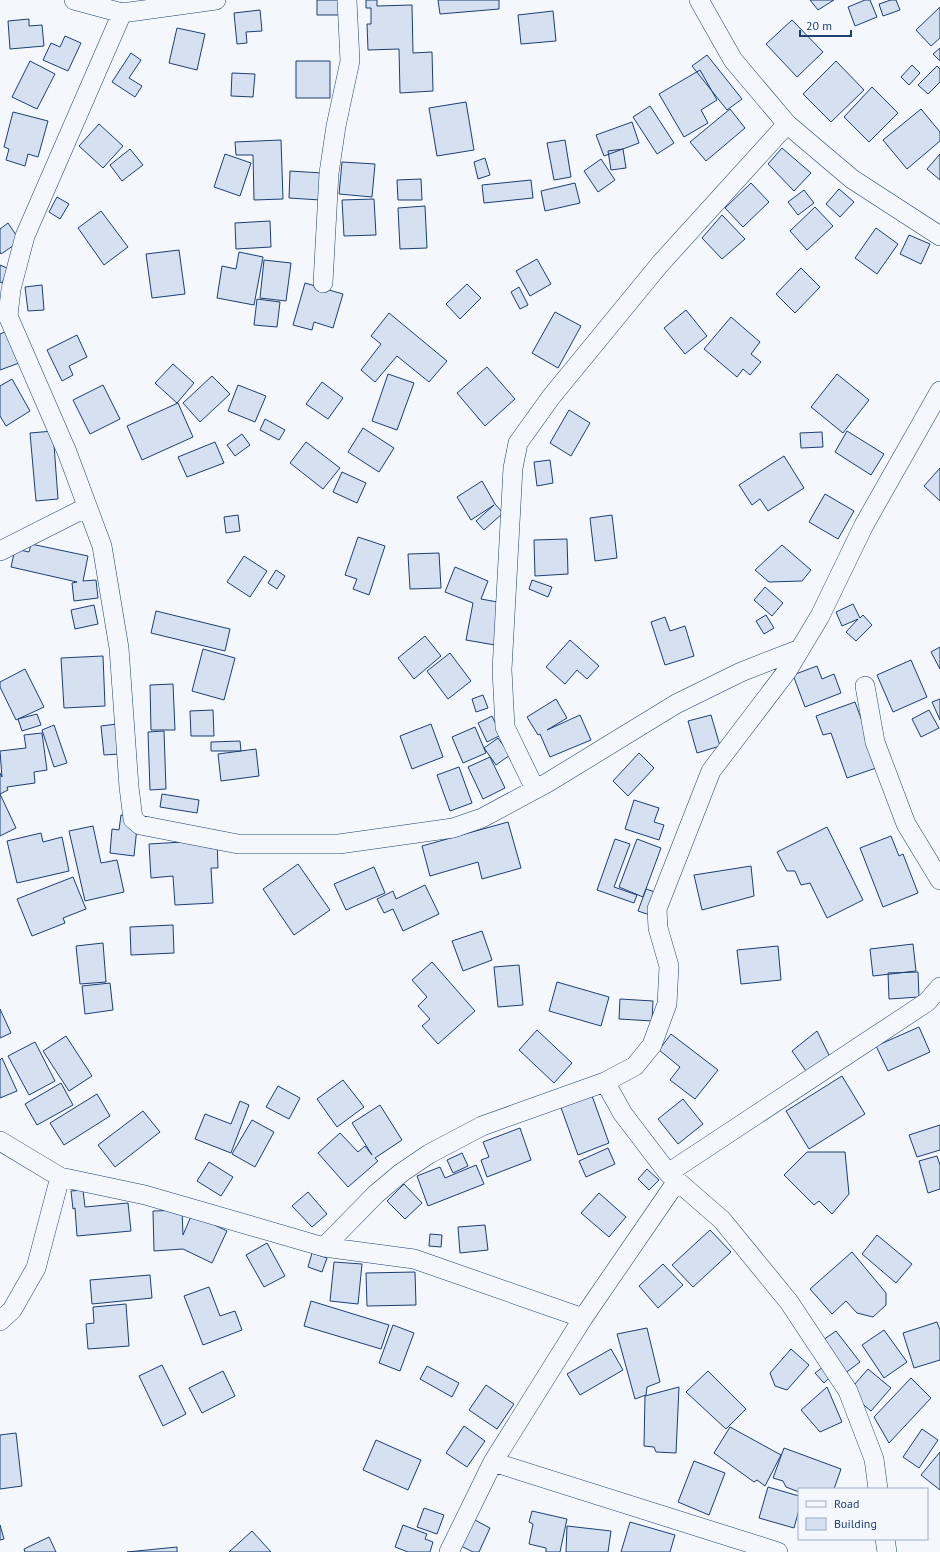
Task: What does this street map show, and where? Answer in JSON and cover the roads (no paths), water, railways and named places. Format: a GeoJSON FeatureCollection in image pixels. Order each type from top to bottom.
{"type":"FeatureCollection","features":[{"type":"Feature","properties":{"kind":"street"},"geometry":{"type":"LineString","coordinates":[[74,0],[122,13],[216,0]]}},
{"type":"Feature","properties":{"kind":"street"},"geometry":{"type":"LineString","coordinates":[[323,283],[329,173],[336,126],[350,61],[347,0]]}},
{"type":"Feature","properties":{"kind":"street"},"geometry":{"type":"LineString","coordinates":[[699,0],[733,60],[787,124],[852,179],[939,234]]}},
{"type":"Feature","properties":{"kind":"street"},"geometry":{"type":"LineString","coordinates":[[122,13],[25,236],[4,317],[67,452],[102,546],[119,648],[129,787],[133,819],[140,825],[238,844],[340,844],[453,828],[482,818],[534,789],[676,704],[741,672],[800,649]]}},
{"type":"Feature","properties":{"kind":"street"},"geometry":{"type":"LineString","coordinates":[[534,789],[506,727],[502,670],[513,468],[518,443],[551,398],[660,264],[787,124]]}},
{"type":"Feature","properties":{"kind":"street"},"geometry":{"type":"LineString","coordinates":[[324,1247],[376,1194],[401,1173],[429,1154],[482,1126],[605,1082],[635,1066],[652,1046],[667,1004],[669,966],[658,928],[657,909],[711,771],[787,671],[820,616],[864,525],[940,391]]}},
{"type":"Feature","properties":{"kind":"street"},"geometry":{"type":"LineString","coordinates":[[0,551],[87,507]]}},
{"type":"Feature","properties":{"kind":"street"},"geometry":{"type":"LineString","coordinates":[[865,686],[875,742],[906,824],[940,880]]}},
{"type":"Feature","properties":{"kind":"street"},"geometry":{"type":"LineString","coordinates":[[449,1552],[493,1462],[672,1177],[927,1002],[940,987]]}},
{"type":"Feature","properties":{"kind":"street"},"geometry":{"type":"LineString","coordinates":[[605,1082],[623,1114],[672,1177],[722,1220],[789,1302],[848,1391],[874,1459],[878,1488]]}},
{"type":"Feature","properties":{"kind":"street"},"geometry":{"type":"LineString","coordinates":[[0,1141],[60,1177],[145,1196],[324,1247],[414,1259],[583,1318]]}},
{"type":"Feature","properties":{"kind":"street"},"geometry":{"type":"LineString","coordinates":[[0,1321],[12,1310],[36,1268],[60,1177]]}},
{"type":"Feature","properties":{"kind":"street"},"geometry":{"type":"LineString","coordinates":[[493,1462],[778,1552]]}},
{"type":"Feature","properties":{"kind":"street"},"geometry":{"type":"LineString","coordinates":[[885,1540],[887,1552]]}}]}
